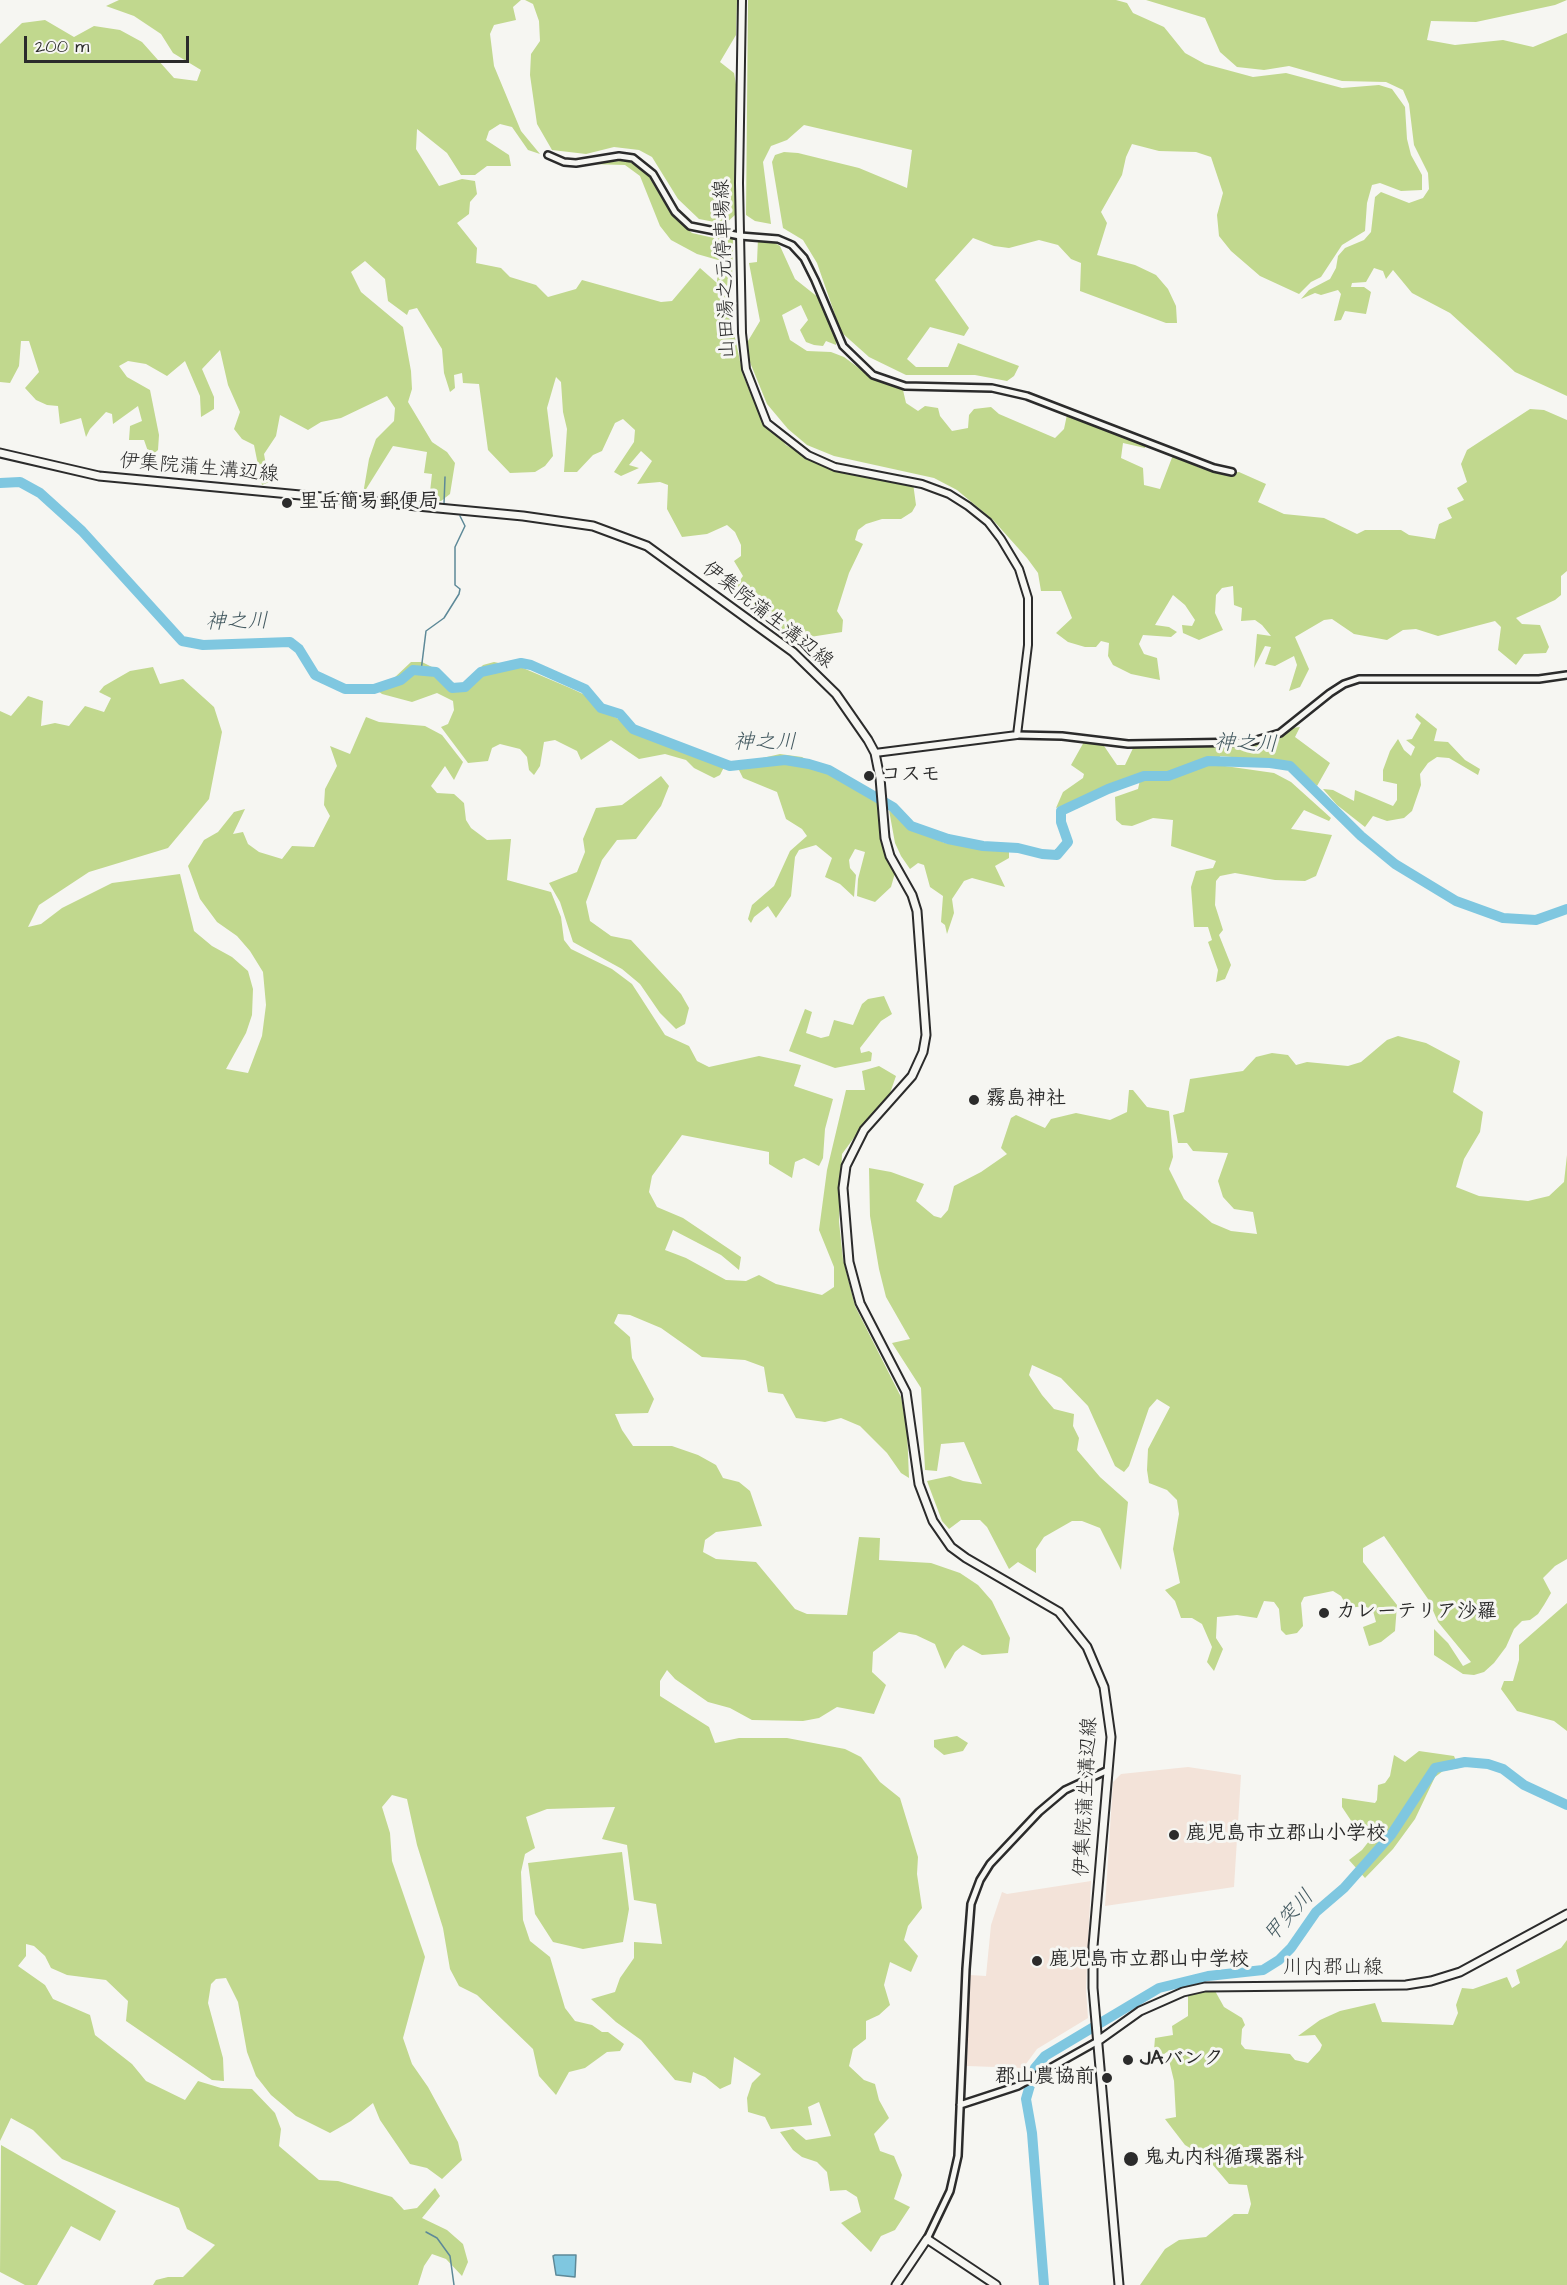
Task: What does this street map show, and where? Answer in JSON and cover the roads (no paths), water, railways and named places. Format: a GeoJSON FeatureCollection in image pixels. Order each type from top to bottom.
{"type":"FeatureCollection","features":[{"type":"Feature","properties":{"kind":"main road","name":"山田湯之元停車場線"},"geometry":{"type":"LineString","coordinates":[[742,0],[740,236],[742,333],[746,369],[767,423],[808,455],[835,467],[922,484],[949,494],[988,522],[1011,555],[1021,576],[1029,611],[1028,645],[1017,735]]}},
{"type":"Feature","properties":{"kind":"main road","name":"伊集院蒲生溝辺線"},"geometry":{"type":"LineString","coordinates":[[0,453],[77,473],[99,476],[547,518],[592,526],[620,535],[666,559],[810,667],[848,710],[874,753],[882,795],[885,838],[890,855],[912,895],[917,911],[926,1035],[923,1052],[912,1076],[864,1130],[846,1166],[845,1212],[853,1285],[906,1392],[919,1484],[933,1521],[951,1547],[1059,1612],[1080,1636],[1098,1672],[1107,1699],[1111,1737],[1093,1946],[1096,2028],[1119,2285]]}},
{"type":"Feature","properties":{"kind":"main road"},"geometry":{"type":"LineString","coordinates":[[874,753],[1017,735]]}},
{"type":"Feature","properties":{"kind":"main road","name":"川内郡山線"},"geometry":{"type":"LineString","coordinates":[[1098,2041],[1140,2012],[1183,1992],[1205,1988],[1406,1985],[1431,1981],[1460,1972],[1567,1914]]}},
{"type":"Feature","properties":{"kind":"main road"},"geometry":{"type":"LineString","coordinates":[[896,2285],[927,2239],[996,2285]]}},
{"type":"Feature","properties":{"kind":"street"},"geometry":{"type":"LineString","coordinates":[[548,155],[576,164],[619,156],[640,161],[653,174],[683,222],[705,230],[778,239],[792,245],[804,258],[812,273],[843,346],[873,375],[905,386],[992,388],[1027,396],[1214,468],[1233,472]]}},
{"type":"Feature","properties":{"kind":"street"},"geometry":{"type":"LineString","coordinates":[[1017,735],[1062,736],[1128,744],[1250,742],[1270,737],[1288,728],[1330,693],[1344,684],[1359,679],[1536,679],[1567,675]]}},
{"type":"Feature","properties":{"kind":"street"},"geometry":{"type":"LineString","coordinates":[[927,2239],[941,2214],[958,2156],[968,1923],[971,1904],[980,1880],[1003,1849],[1065,1790],[1108,1770]]}},
{"type":"Feature","properties":{"kind":"street"},"geometry":{"type":"LineString","coordinates":[[960,2104],[1018,2086],[1098,2041]]}},
{"type":"Feature","properties":{"kind":"water"},"geometry":{"type":"Polygon","coordinates":[[[576,2255],[575,2277],[556,2275],[553,2256],[576,2255]]]}},
{"type":"Feature","properties":{"kind":"waterway"},"geometry":{"type":"LineString","coordinates":[[445,477],[444,504],[455,506]]}},
{"type":"Feature","properties":{"kind":"waterway","name":"神之川"},"geometry":{"type":"LineString","coordinates":[[0,483],[20,482],[40,493],[82,531],[182,641],[203,645],[290,642],[299,649],[315,675],[345,689],[374,689],[401,680],[413,670],[436,672],[452,688],[465,687],[481,672],[521,663],[531,665],[585,689],[601,708],[620,714],[633,729],[730,766],[785,760],[809,764],[829,770],[893,807],[911,826],[948,839],[983,846],[1018,848],[1042,854],[1057,855],[1068,842],[1061,822],[1061,811],[1108,789],[1144,776],[1168,776],[1208,761],[1290,766],[1361,836],[1395,864],[1456,901],[1503,918],[1536,920],[1567,909]]}},
{"type":"Feature","properties":{"kind":"waterway"},"geometry":{"type":"LineString","coordinates":[[421,671],[426,631],[444,618],[459,594],[460,589],[455,585],[455,547],[465,526],[460,516]]}},
{"type":"Feature","properties":{"kind":"waterway","name":"甲突川"},"geometry":{"type":"LineString","coordinates":[[1044,2285],[1032,2133],[1026,2099],[1035,2068],[1045,2056],[1159,1988],[1208,1976],[1263,1970],[1279,1960],[1291,1948],[1316,1912],[1344,1888],[1391,1835],[1435,1768],[1465,1762],[1488,1764],[1503,1769],[1524,1785],[1567,1805]]}},
{"type":"Feature","properties":{"kind":"waterway"},"geometry":{"type":"LineString","coordinates":[[426,2232],[437,2238],[450,2256],[454,2285]]}},
{"type":"Feature","properties":{"kind":"place","name":"里岳簡易郵便局"},"geometry":{"type":"Point","coordinates":[287,503]}},
{"type":"Feature","properties":{"kind":"place","name":"コスモ"},"geometry":{"type":"Point","coordinates":[869,776]}},
{"type":"Feature","properties":{"kind":"place","name":"霧島神社"},"geometry":{"type":"Point","coordinates":[974,1100]}},
{"type":"Feature","properties":{"kind":"place","name":"カレーテリア沙羅"},"geometry":{"type":"Point","coordinates":[1324,1613]}},
{"type":"Feature","properties":{"kind":"place","name":"鹿児島市立郡山小学校"},"geometry":{"type":"Point","coordinates":[1174,1835]}},
{"type":"Feature","properties":{"kind":"place","name":"鹿児島市立郡山中学校"},"geometry":{"type":"Point","coordinates":[1037,1961]}},
{"type":"Feature","properties":{"kind":"place","name":"JAバンク"},"geometry":{"type":"Point","coordinates":[1128,2060]}},
{"type":"Feature","properties":{"kind":"place","name":"郡山農協前"},"geometry":{"type":"Point","coordinates":[1107,2078]}},
{"type":"Feature","properties":{"kind":"place","name":"鬼丸内科循環器科"},"geometry":{"type":"Point","coordinates":[1131,2159]}}]}
